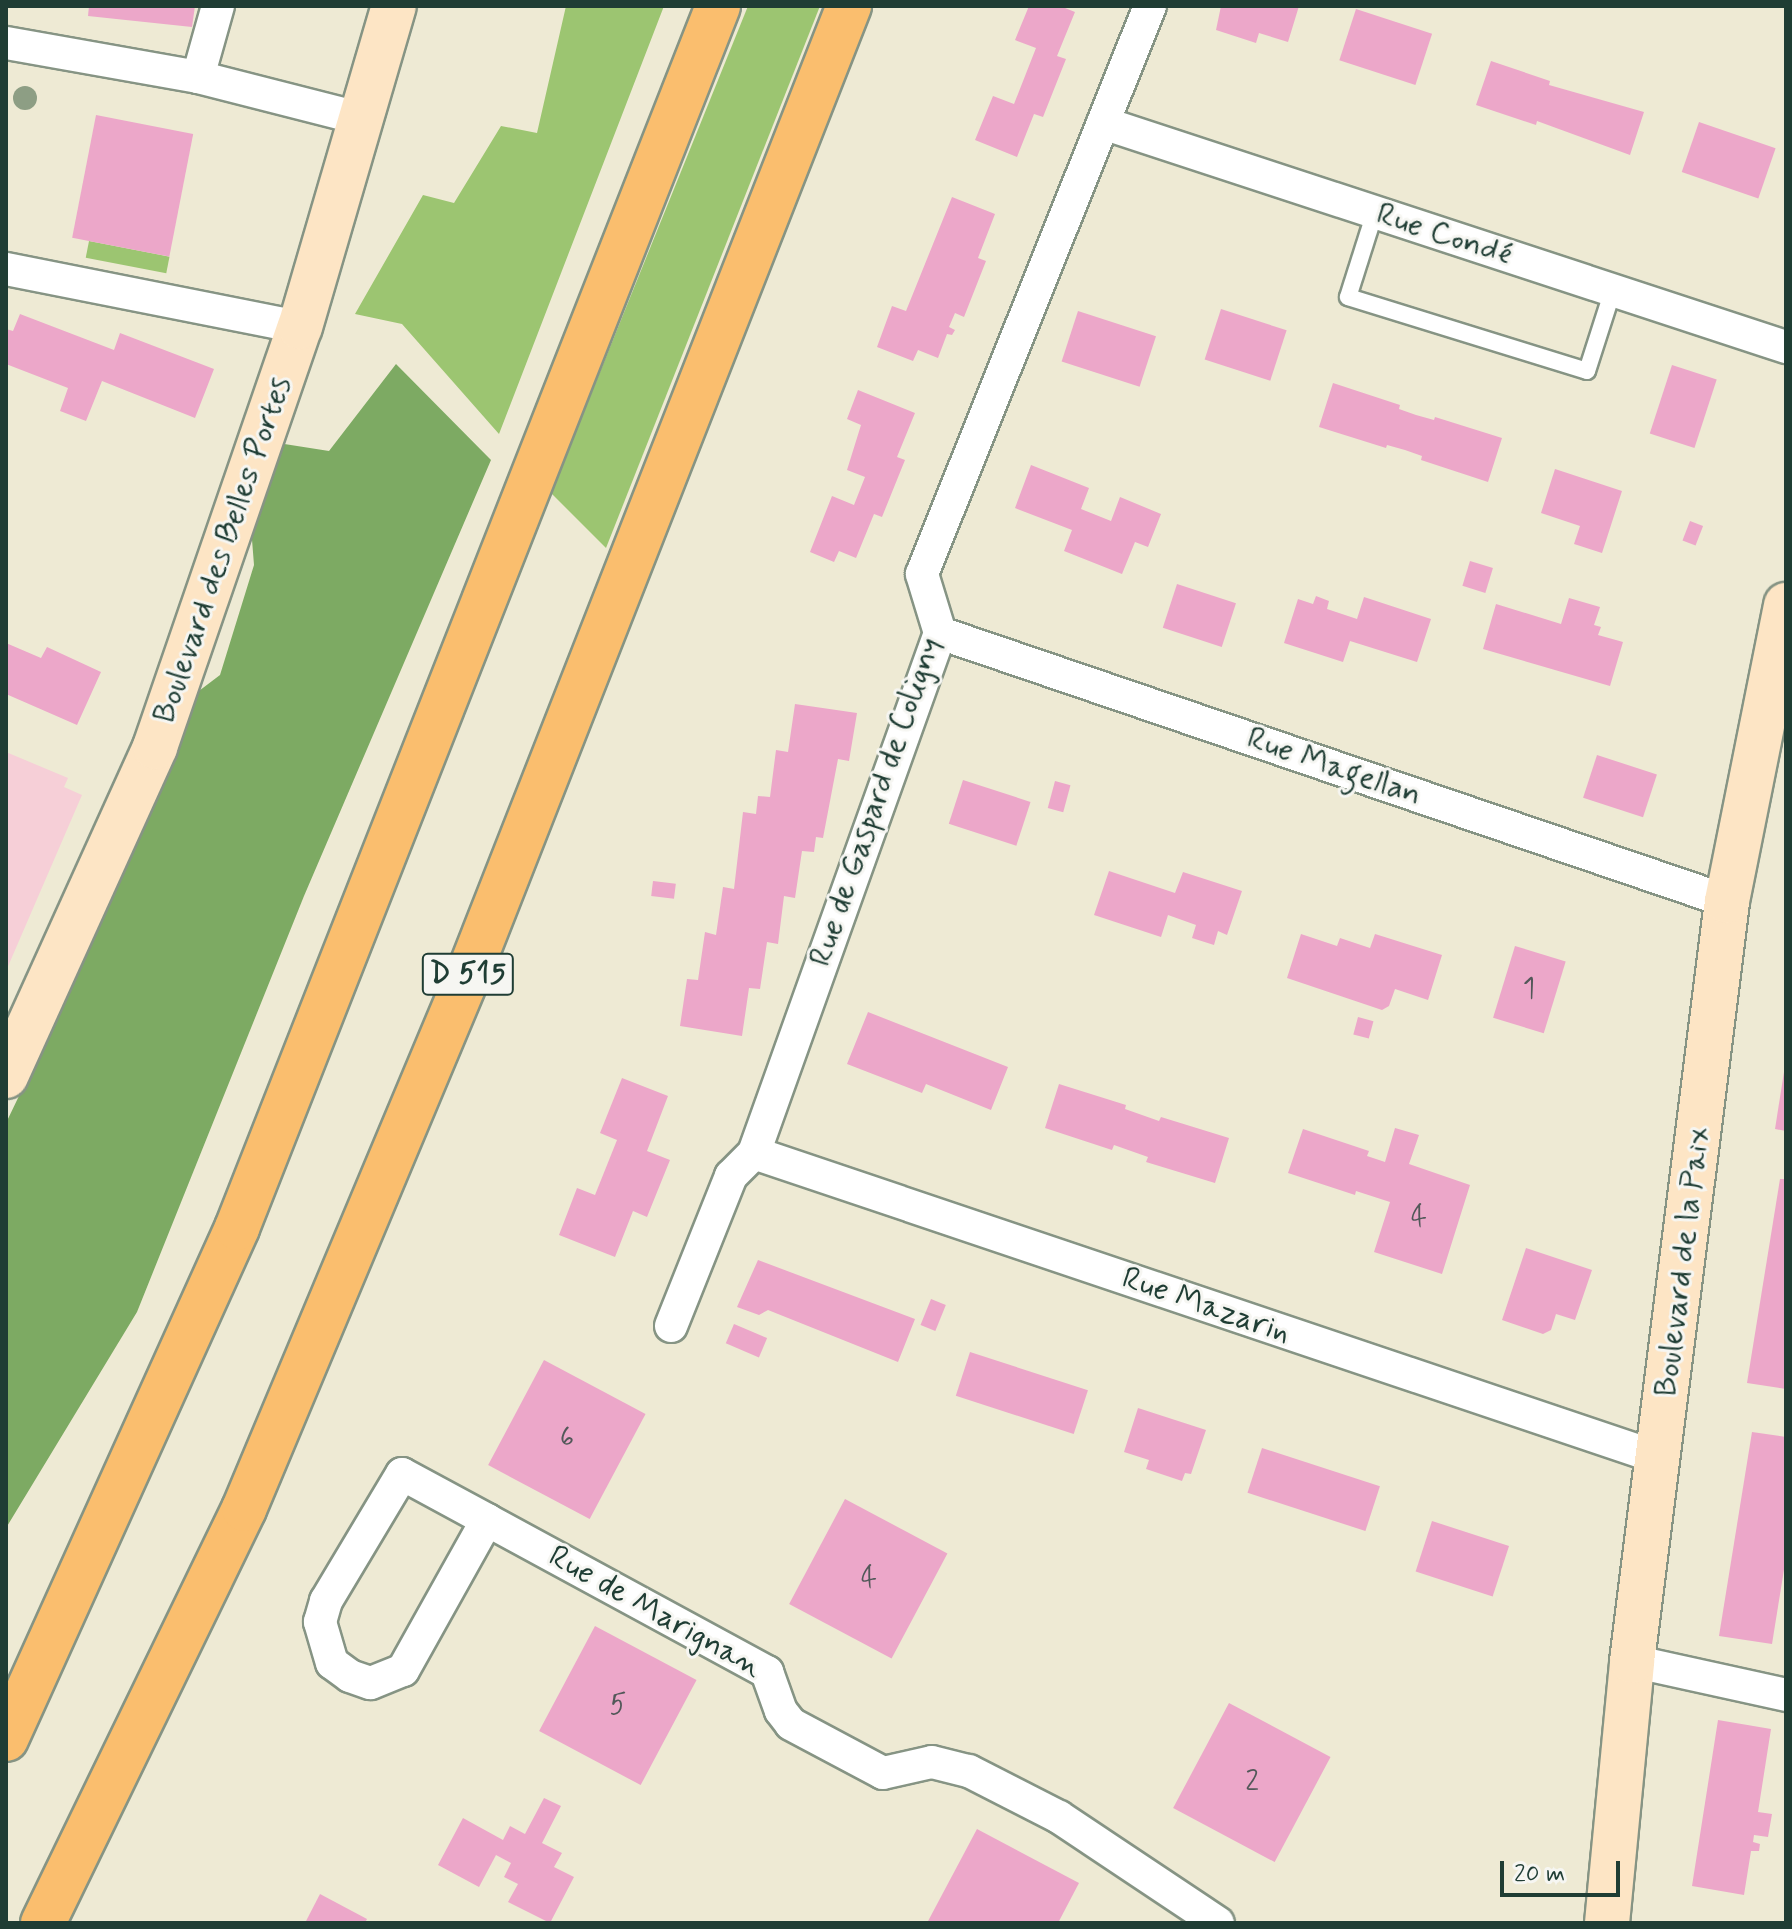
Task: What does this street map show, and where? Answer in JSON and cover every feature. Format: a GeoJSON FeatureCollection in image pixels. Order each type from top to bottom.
{"type":"FeatureCollection","features":[{"type":"Feature","properties":{"kind":"highway"},"geometry":{"type":"LineString","coordinates":[[6,1739],[237,1228],[718,6]]}},
{"type":"Feature","properties":{"kind":"highway","name":"D 515"},"geometry":{"type":"LineString","coordinates":[[43,1923],[251,1494],[477,953],[849,6]]}},
{"type":"Feature","properties":{"kind":"street"},"geometry":{"type":"LineString","coordinates":[[198,77],[218,6]]}},
{"type":"Feature","properties":{"kind":"street","name":"Boulevard des Belles Portes"},"geometry":{"type":"LineString","coordinates":[[6,1076],[155,747],[300,327],[394,6]]}},
{"type":"Feature","properties":{"kind":"street","name":"Rue de Gaspard de Coligny"},"geometry":{"type":"LineString","coordinates":[[671,1326],[731,1176],[754,1153],[940,633],[922,574],[1150,6]]}},
{"type":"Feature","properties":{"kind":"street"},"geometry":{"type":"LineString","coordinates":[[6,43],[198,77],[363,119]]}},
{"type":"Feature","properties":{"kind":"street","name":"Rue Condé"},"geometry":{"type":"LineString","coordinates":[[1103,123],[1786,347]]}},
{"type":"Feature","properties":{"kind":"street"},"geometry":{"type":"LineString","coordinates":[[6,269],[300,327]]}},
{"type":"Feature","properties":{"kind":"street","name":"Boulevard de la Paix"},"geometry":{"type":"LineString","coordinates":[[1607,1923],[1632,1661],[1727,901],[1774,730],[1786,605]]}},
{"type":"Feature","properties":{"kind":"street","name":"Rue Magellan"},"geometry":{"type":"LineString","coordinates":[[940,633],[1727,901]]}},
{"type":"Feature","properties":{"kind":"street","name":"Rue Mazarin"},"geometry":{"type":"LineString","coordinates":[[754,1153],[1659,1458]]}},
{"type":"Feature","properties":{"kind":"street","name":"Rue de Marignan"},"geometry":{"type":"LineString","coordinates":[[487,1520],[403,1670],[370,1683],[350,1676],[332,1663],[320,1622],[326,1601],[402,1474],[487,1520],[767,1672],[781,1711],[791,1724],[883,1773],[932,1762],[969,1771],[1059,1817],[1218,1923]]}},
{"type":"Feature","properties":{"kind":"street"},"geometry":{"type":"LineString","coordinates":[[1632,1661],[1786,1695]]}},
{"type":"Feature","properties":{"kind":"lane"},"geometry":{"type":"LineString","coordinates":[[1375,212],[1348,297],[1587,371],[1613,290]]}},
{"type":"Feature","properties":{"kind":"shaded area"},"geometry":{"type":"Polygon","coordinates":[[[6,752],[68,778],[64,787],[82,795],[6,971],[6,752]]]}},
{"type":"Feature","properties":{"kind":"green space"},"geometry":{"type":"Polygon","coordinates":[[[566,6],[664,6],[499,434],[402,324],[355,314],[423,195],[454,203],[501,126],[537,133],[566,6]]]}},
{"type":"Feature","properties":{"kind":"green space"},"geometry":{"type":"Polygon","coordinates":[[[748,6],[820,6],[606,548],[551,493],[748,6]]]}},
{"type":"Feature","properties":{"kind":"green space"},"geometry":{"type":"Polygon","coordinates":[[[89,241],[169,257],[166,273],[86,258],[89,241]]]}},
{"type":"Feature","properties":{"kind":"green space"},"geometry":{"type":"Polygon","coordinates":[[[396,364],[491,460],[304,896],[137,1312],[6,1528],[6,1123],[90,948],[187,700],[220,675],[254,565],[251,527],[278,443],[329,451],[396,364]]]}},
{"type":"Feature","properties":{"kind":"building"},"geometry":{"type":"Polygon","coordinates":[[[89,6],[195,6],[192,27],[88,16],[89,6]]]}},
{"type":"Feature","properties":{"kind":"building"},"geometry":{"type":"Polygon","coordinates":[[[1029,6],[1060,6],[1075,12],[1057,56],[1066,59],[1043,117],[1034,114],[1017,157],[975,140],[993,96],[1014,104],[1036,48],[1015,40],[1029,6]]]}},
{"type":"Feature","properties":{"kind":"building"},"geometry":{"type":"Polygon","coordinates":[[[1221,6],[1299,6],[1288,42],[1259,33],[1256,43],[1216,30],[1221,6]]]}},
{"type":"Feature","properties":{"kind":"building"},"geometry":{"type":"Polygon","coordinates":[[[1356,9],[1432,34],[1415,85],[1339,60],[1356,9]]]}},
{"type":"Feature","properties":{"kind":"building"},"geometry":{"type":"Polygon","coordinates":[[[1491,61],[1550,81],[1549,85],[1644,112],[1630,155],[1537,121],[1536,125],[1476,105],[1491,61]]]}},
{"type":"Feature","properties":{"kind":"building"},"geometry":{"type":"Polygon","coordinates":[[[96,115],[193,134],[169,257],[72,238],[96,115]]]}},
{"type":"Feature","properties":{"kind":"building"},"geometry":{"type":"Polygon","coordinates":[[[1699,122],[1776,148],[1758,198],[1682,172],[1699,122]]]}},
{"type":"Feature","properties":{"kind":"building"},"geometry":{"type":"Polygon","coordinates":[[[952,197],[995,214],[978,258],[986,261],[964,317],[955,313],[949,327],[955,330],[952,335],[947,334],[938,358],[918,350],[913,361],[877,347],[892,306],[906,311],[952,197]]]}},
{"type":"Feature","properties":{"kind":"building"},"geometry":{"type":"Polygon","coordinates":[[[1221,309],[1287,330],[1270,381],[1205,359],[1221,309]]]}},
{"type":"Feature","properties":{"kind":"building"},"geometry":{"type":"Polygon","coordinates":[[[1078,311],[1156,336],[1140,387],[1062,361],[1078,311]]]}},
{"type":"Feature","properties":{"kind":"building"},"geometry":{"type":"Polygon","coordinates":[[[20,314],[114,350],[120,333],[214,369],[195,418],[102,381],[86,421],[60,411],[68,388],[6,364],[6,329],[13,331],[20,314]]]}},
{"type":"Feature","properties":{"kind":"building"},"geometry":{"type":"Polygon","coordinates":[[[1672,365],[1717,380],[1694,448],[1650,433],[1672,365]]]}},
{"type":"Feature","properties":{"kind":"building"},"geometry":{"type":"Polygon","coordinates":[[[1333,383],[1400,405],[1399,409],[1416,415],[1434,420],[1435,417],[1502,438],[1488,482],[1421,460],[1422,456],[1405,450],[1387,445],[1386,448],[1319,427],[1333,383]]]}},
{"type":"Feature","properties":{"kind":"building"},"geometry":{"type":"Polygon","coordinates":[[[858,390],[915,413],[897,457],[905,460],[882,517],[874,514],[856,558],[839,551],[834,562],[810,552],[832,496],[854,505],[865,477],[847,470],[861,425],[847,419],[858,390]]]}},
{"type":"Feature","properties":{"kind":"building"},"geometry":{"type":"Polygon","coordinates":[[[1031,465],[1089,488],[1081,509],[1111,521],[1120,497],[1161,514],[1148,547],[1135,542],[1122,574],[1064,551],[1072,530],[1015,508],[1031,465]]]}},
{"type":"Feature","properties":{"kind":"building"},"geometry":{"type":"Polygon","coordinates":[[[1555,469],[1622,491],[1602,553],[1574,544],[1580,526],[1541,513],[1555,469]]]}},
{"type":"Feature","properties":{"kind":"building"},"geometry":{"type":"Polygon","coordinates":[[[1690,521],[1703,526],[1696,546],[1682,541],[1690,521]]]}},
{"type":"Feature","properties":{"kind":"building"},"geometry":{"type":"Polygon","coordinates":[[[1470,561],[1493,568],[1485,593],[1462,586],[1470,561]]]}},
{"type":"Feature","properties":{"kind":"building"},"geometry":{"type":"Polygon","coordinates":[[[1177,584],[1236,603],[1222,647],[1163,628],[1177,584]]]}},
{"type":"Feature","properties":{"kind":"building"},"geometry":{"type":"Polygon","coordinates":[[[1316,596],[1329,601],[1327,609],[1357,619],[1364,597],[1431,619],[1417,662],[1350,641],[1343,662],[1284,643],[1298,599],[1313,604],[1316,596]]]}},
{"type":"Feature","properties":{"kind":"building"},"geometry":{"type":"Polygon","coordinates":[[[1569,598],[1600,607],[1594,625],[1601,627],[1598,635],[1623,642],[1610,686],[1483,649],[1496,604],[1561,624],[1569,598]]]}},
{"type":"Feature","properties":{"kind":"building"},"geometry":{"type":"Polygon","coordinates":[[[6,643],[41,658],[47,647],[101,672],[77,725],[6,694],[6,643]]]}},
{"type":"Feature","properties":{"kind":"building"},"geometry":{"type":"Polygon","coordinates":[[[795,704],[857,713],[849,761],[838,759],[823,838],[816,837],[814,852],[802,851],[795,898],[784,896],[778,944],[767,942],[760,989],[749,988],[742,1036],[680,1026],[687,979],[698,980],[705,932],[716,935],[723,887],[734,889],[743,812],[756,814],[758,796],[770,797],[776,750],[788,752],[795,704]]]}},
{"type":"Feature","properties":{"kind":"building"},"geometry":{"type":"Polygon","coordinates":[[[1597,755],[1657,774],[1643,817],[1583,798],[1597,755]]]}},
{"type":"Feature","properties":{"kind":"building"},"geometry":{"type":"Polygon","coordinates":[[[963,780],[1031,802],[1016,846],[949,824],[963,780]]]}},
{"type":"Feature","properties":{"kind":"building"},"geometry":{"type":"Polygon","coordinates":[[[1055,781],[1070,785],[1063,812],[1048,808],[1055,781]]]}},
{"type":"Feature","properties":{"kind":"building"},"geometry":{"type":"Polygon","coordinates":[[[1109,871],[1175,893],[1183,872],[1242,891],[1227,935],[1218,931],[1214,945],[1192,938],[1196,925],[1168,915],[1161,937],[1094,915],[1109,871]]]}},
{"type":"Feature","properties":{"kind":"building"},"geometry":{"type":"Polygon","coordinates":[[[653,881],[676,884],[674,899],[651,896],[653,881]]]}},
{"type":"Feature","properties":{"kind":"building"},"geometry":{"type":"Polygon","coordinates":[[[1301,934],[1337,946],[1340,938],[1370,948],[1375,934],[1442,955],[1428,1000],[1395,989],[1389,1006],[1382,1010],[1287,978],[1301,934]]]}},
{"type":"Feature","properties":{"kind":"building"},"geometry":{"type":"Polygon","coordinates":[[[1515,946],[1566,961],[1544,1033],[1493,1018],[1515,946]]]}},
{"type":"Feature","properties":{"kind":"building"},"geometry":{"type":"Polygon","coordinates":[[[868,1012],[1008,1067],[991,1110],[926,1084],[922,1093],[847,1064],[868,1012]]]}},
{"type":"Feature","properties":{"kind":"building"},"geometry":{"type":"Polygon","coordinates":[[[1358,1017],[1373,1021],[1369,1039],[1353,1034],[1358,1017]]]}},
{"type":"Feature","properties":{"kind":"building"},"geometry":{"type":"Polygon","coordinates":[[[1786,1072],[1786,1131],[1775,1129],[1786,1072]]]}},
{"type":"Feature","properties":{"kind":"building"},"geometry":{"type":"Polygon","coordinates":[[[622,1078],[668,1096],[647,1151],[670,1160],[647,1217],[633,1211],[615,1257],[559,1235],[577,1188],[595,1195],[617,1140],[600,1133],[622,1078]]]}},
{"type":"Feature","properties":{"kind":"building"},"geometry":{"type":"Polygon","coordinates":[[[1059,1084],[1126,1105],[1125,1109],[1159,1121],[1161,1117],[1229,1138],[1215,1183],[1146,1162],[1148,1157],[1114,1145],[1112,1150],[1045,1128],[1059,1084]]]}},
{"type":"Feature","properties":{"kind":"building"},"geometry":{"type":"Polygon","coordinates":[[[1395,1128],[1419,1135],[1409,1164],[1470,1185],[1442,1274],[1374,1252],[1390,1202],[1356,1191],[1355,1195],[1288,1173],[1303,1129],[1369,1151],[1367,1156],[1385,1162],[1395,1128]]]}},
{"type":"Feature","properties":{"kind":"building"},"geometry":{"type":"Polygon","coordinates":[[[1780,1179],[1786,1179],[1786,1389],[1747,1383],[1780,1179]]]}},
{"type":"Feature","properties":{"kind":"building"},"geometry":{"type":"Polygon","coordinates":[[[1526,1248],[1592,1270],[1575,1320],[1556,1314],[1551,1330],[1543,1334],[1502,1320],[1526,1248]]]}},
{"type":"Feature","properties":{"kind":"building"},"geometry":{"type":"Polygon","coordinates":[[[758,1260],[915,1319],[898,1362],[768,1310],[759,1315],[737,1307],[758,1260]]]}},
{"type":"Feature","properties":{"kind":"building"},"geometry":{"type":"Polygon","coordinates":[[[931,1299],[946,1305],[935,1331],[921,1325],[931,1299]]]}},
{"type":"Feature","properties":{"kind":"building"},"geometry":{"type":"Polygon","coordinates":[[[734,1324],[767,1338],[759,1357],[726,1343],[734,1324]]]}},
{"type":"Feature","properties":{"kind":"building"},"geometry":{"type":"Polygon","coordinates":[[[970,1352],[1088,1390],[1074,1434],[956,1396],[970,1352]]]}},
{"type":"Feature","properties":{"kind":"building"},"geometry":{"type":"Polygon","coordinates":[[[544,1360],[646,1414],[590,1519],[488,1465],[544,1360]]]}},
{"type":"Feature","properties":{"kind":"building"},"geometry":{"type":"Polygon","coordinates":[[[1138,1408],[1206,1430],[1191,1474],[1185,1473],[1182,1481],[1146,1469],[1149,1460],[1124,1452],[1138,1408]]]}},
{"type":"Feature","properties":{"kind":"building"},"geometry":{"type":"Polygon","coordinates":[[[1752,1432],[1786,1437],[1786,1557],[1772,1644],[1719,1636],[1752,1432]]]}},
{"type":"Feature","properties":{"kind":"building"},"geometry":{"type":"Polygon","coordinates":[[[1262,1448],[1380,1486],[1365,1531],[1247,1493],[1262,1448]]]}},
{"type":"Feature","properties":{"kind":"building"},"geometry":{"type":"Polygon","coordinates":[[[845,1499],[947,1553],[892,1659],[789,1604],[845,1499]]]}},
{"type":"Feature","properties":{"kind":"building"},"geometry":{"type":"Polygon","coordinates":[[[1432,1521],[1509,1546],[1493,1596],[1416,1571],[1432,1521]]]}},
{"type":"Feature","properties":{"kind":"building"},"geometry":{"type":"Polygon","coordinates":[[[595,1626],[697,1680],[641,1785],[539,1731],[595,1626]]]}},
{"type":"Feature","properties":{"kind":"building"},"geometry":{"type":"Polygon","coordinates":[[[1229,1703],[1331,1757],[1275,1862],[1173,1808],[1229,1703]]]}},
{"type":"Feature","properties":{"kind":"building"},"geometry":{"type":"Polygon","coordinates":[[[1718,1720],[1771,1729],[1758,1812],[1772,1814],[1768,1837],[1754,1835],[1753,1842],[1760,1844],[1759,1851],[1751,1851],[1744,1895],[1692,1886],[1718,1720]]]}},
{"type":"Feature","properties":{"kind":"building"},"geometry":{"type":"Polygon","coordinates":[[[544,1798],[561,1806],[542,1843],[562,1853],[554,1867],[574,1877],[550,1923],[508,1902],[518,1884],[504,1877],[511,1863],[496,1855],[479,1887],[438,1865],[463,1818],[503,1840],[510,1826],[525,1834],[544,1798]]]}},
{"type":"Feature","properties":{"kind":"building"},"geometry":{"type":"Polygon","coordinates":[[[977,1829],[1079,1883],[1058,1923],[927,1923],[977,1829]]]}},
{"type":"Feature","properties":{"kind":"building"},"geometry":{"type":"Polygon","coordinates":[[[320,1894],[367,1919],[365,1923],[305,1923],[320,1894]]]}}]}
